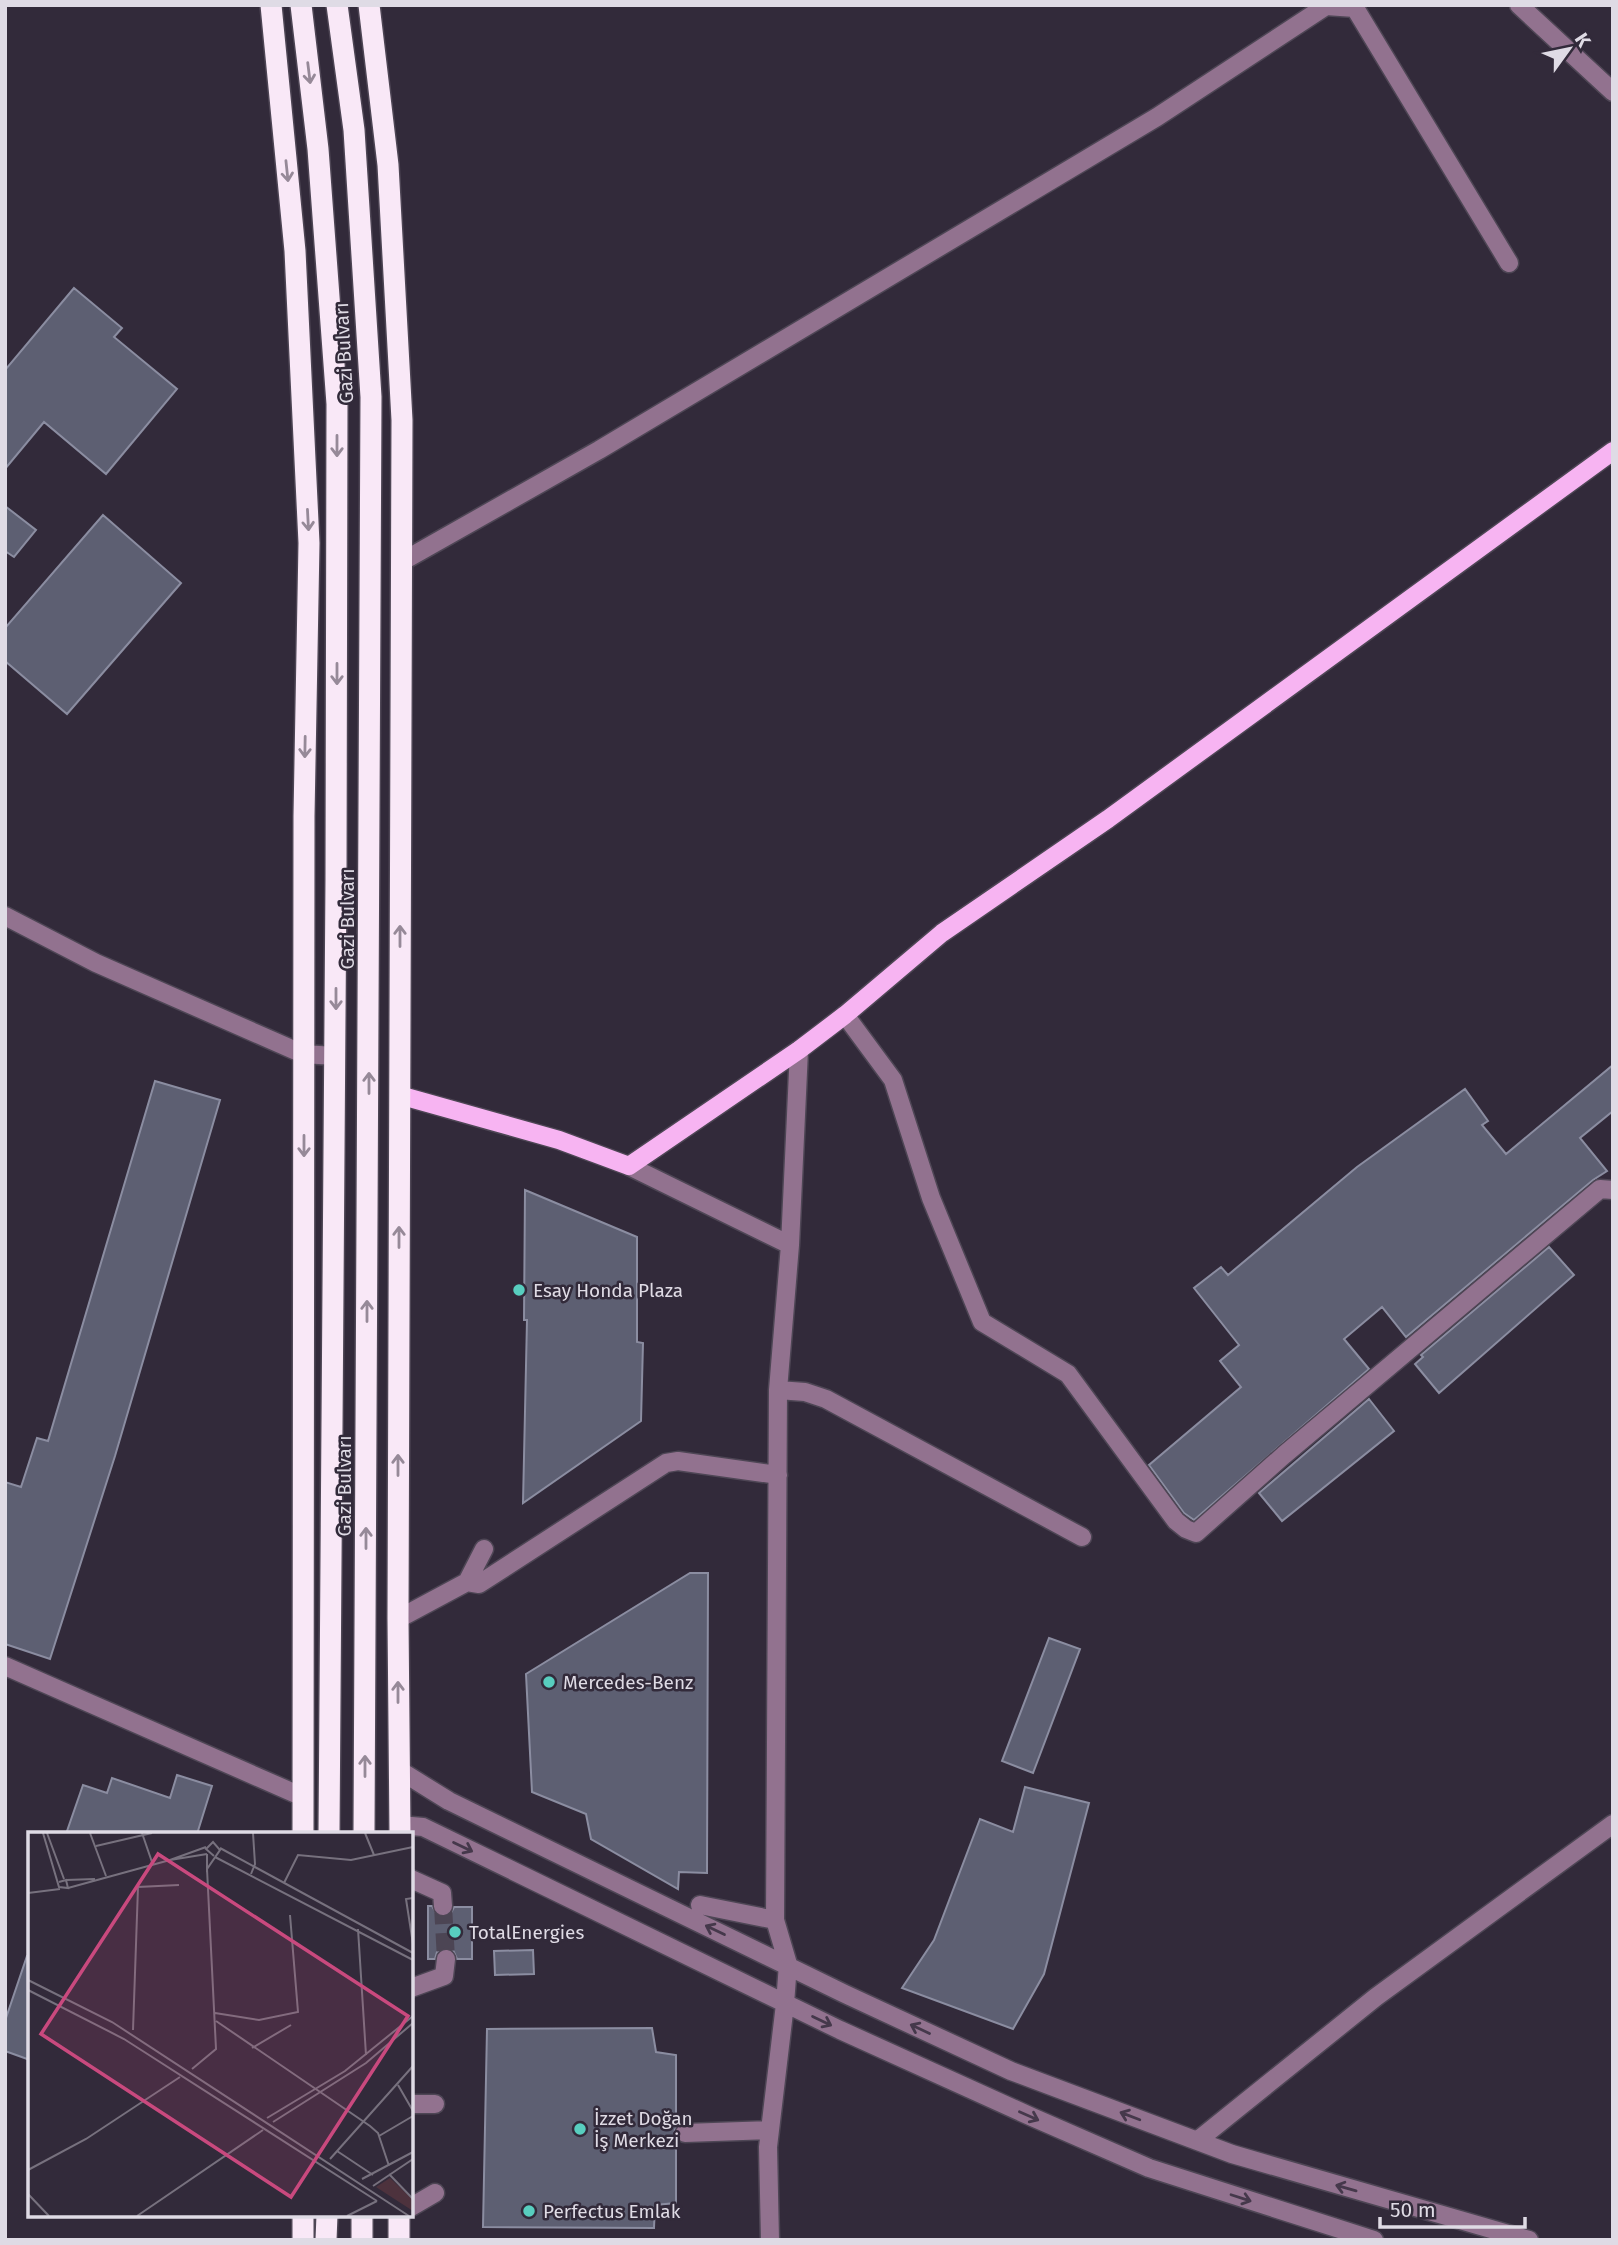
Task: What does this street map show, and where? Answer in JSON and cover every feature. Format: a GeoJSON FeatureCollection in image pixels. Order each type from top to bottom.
{"type":"FeatureCollection","features":[{"type":"Feature","properties":{"kind":"highway"},"geometry":{"type":"LineString","coordinates":[[271,5],[295,251],[309,543],[303,1054],[303,1832]]}},
{"type":"Feature","properties":{"kind":"highway","name":"Gazi Bulvarı"},"geometry":{"type":"LineString","coordinates":[[301,5],[318,149],[337,404],[329,1832]]}},
{"type":"Feature","properties":{"kind":"highway","name":"Gazi Bulvarı"},"geometry":{"type":"LineString","coordinates":[[337,5],[354,130],[370,397],[364,1832]]}},
{"type":"Feature","properties":{"kind":"highway"},"geometry":{"type":"LineString","coordinates":[[369,5],[389,178],[402,420],[398,1619],[400,1830]]}},
{"type":"Feature","properties":{"kind":"highway"},"geometry":{"type":"LineString","coordinates":[[303,2217],[303,2240]]}},
{"type":"Feature","properties":{"kind":"highway"},"geometry":{"type":"LineString","coordinates":[[326,2240],[327,2217]]}},
{"type":"Feature","properties":{"kind":"highway"},"geometry":{"type":"LineString","coordinates":[[362,2217],[362,2240]]}},
{"type":"Feature","properties":{"kind":"highway"},"geometry":{"type":"LineString","coordinates":[[399,2217],[399,2240]]}},
{"type":"Feature","properties":{"kind":"main road"},"geometry":{"type":"LineString","coordinates":[[399,1095],[559,1140],[629,1167],[799,1050],[942,933],[1108,819],[1613,451]]}},
{"type":"Feature","properties":{"kind":"street"},"geometry":{"type":"LineString","coordinates":[[403,561],[611,443],[1133,131],[1326,6],[1354,8],[1509,263]]}},
{"type":"Feature","properties":{"kind":"street"},"geometry":{"type":"LineString","coordinates":[[1528,9],[1613,92]]}},
{"type":"Feature","properties":{"kind":"street"},"geometry":{"type":"LineString","coordinates":[[5,916],[96,963],[303,1054],[335,1056]]}},
{"type":"Feature","properties":{"kind":"street"},"geometry":{"type":"LineString","coordinates":[[845,1015],[893,1080],[931,1198],[982,1322],[1068,1374],[1176,1521],[1186,1530],[1196,1533],[1284,1455],[1600,1189],[1613,1191]]}},
{"type":"Feature","properties":{"kind":"street"},"geometry":{"type":"LineString","coordinates":[[770,2240],[768,2147],[788,1964],[775,1920],[778,1390],[790,1245],[799,1050]]}},
{"type":"Feature","properties":{"kind":"street"},"geometry":{"type":"LineString","coordinates":[[629,1167],[790,1245]]}},
{"type":"Feature","properties":{"kind":"street"},"geometry":{"type":"LineString","coordinates":[[778,1390],[805,1392],[825,1399],[1082,1537]]}},
{"type":"Feature","properties":{"kind":"street"},"geometry":{"type":"LineString","coordinates":[[467,1582],[479,1584],[666,1463],[678,1461],[778,1475]]}},
{"type":"Feature","properties":{"kind":"street"},"geometry":{"type":"LineString","coordinates":[[398,1619],[467,1582],[484,1549]]}},
{"type":"Feature","properties":{"kind":"street"},"geometry":{"type":"LineString","coordinates":[[5,1665],[303,1797]]}},
{"type":"Feature","properties":{"kind":"street"},"geometry":{"type":"LineString","coordinates":[[399,1770],[449,1801],[1011,2071],[1232,2154],[1529,2240]]}},
{"type":"Feature","properties":{"kind":"street"},"geometry":{"type":"LineString","coordinates":[[1197,2141],[1376,1997],[1613,1824]]}},
{"type":"Feature","properties":{"kind":"street"},"geometry":{"type":"LineString","coordinates":[[400,1830],[423,1827],[785,2004],[1149,2168],[1370,2239]]}},
{"type":"Feature","properties":{"kind":"street"},"geometry":{"type":"LineString","coordinates":[[413,1880],[442,1893],[443,1906]]}},
{"type":"Feature","properties":{"kind":"street"},"geometry":{"type":"LineString","coordinates":[[699,1905],[775,1920]]}},
{"type":"Feature","properties":{"kind":"street"},"geometry":{"type":"LineString","coordinates":[[413,1987],[444,1976],[446,1959]]}},
{"type":"Feature","properties":{"kind":"street"},"geometry":{"type":"LineString","coordinates":[[413,2104],[435,2104]]}},
{"type":"Feature","properties":{"kind":"street"},"geometry":{"type":"LineString","coordinates":[[685,2133],[770,2130]]}},
{"type":"Feature","properties":{"kind":"street"},"geometry":{"type":"LineString","coordinates":[[413,2206],[435,2193]]}},
{"type":"Feature","properties":{"kind":"building"},"geometry":{"type":"Polygon","coordinates":[[[74,288],[122,328],[114,337],[177,389],[106,474],[44,422],[5,469],[5,370],[74,288]]]}},
{"type":"Feature","properties":{"kind":"building"},"geometry":{"type":"Polygon","coordinates":[[[5,506],[36,530],[14,557],[5,551],[5,506]]]}},
{"type":"Feature","properties":{"kind":"building"},"geometry":{"type":"Polygon","coordinates":[[[103,515],[181,583],[67,714],[5,661],[5,628],[103,515]]]}},
{"type":"Feature","properties":{"kind":"building"},"geometry":{"type":"Polygon","coordinates":[[[1613,1065],[1613,1111],[1580,1138],[1607,1171],[1406,1337],[1382,1307],[1344,1339],[1369,1369],[1194,1520],[1184,1513],[1149,1465],[1241,1387],[1220,1361],[1239,1345],[1194,1288],[1221,1267],[1228,1275],[1357,1167],[1465,1089],[1488,1121],[1482,1125],[1506,1154],[1613,1065]]]}},
{"type":"Feature","properties":{"kind":"building"},"geometry":{"type":"Polygon","coordinates":[[[155,1081],[220,1100],[115,1456],[50,1659],[5,1644],[5,1482],[21,1487],[37,1438],[48,1441],[155,1081]]]}},
{"type":"Feature","properties":{"kind":"building"},"geometry":{"type":"Polygon","coordinates":[[[525,1190],[637,1237],[637,1342],[643,1343],[641,1421],[523,1503],[527,1320],[524,1320],[525,1190]]]}},
{"type":"Feature","properties":{"kind":"building"},"geometry":{"type":"Polygon","coordinates":[[[1549,1247],[1574,1275],[1439,1393],[1415,1364],[1423,1357],[1421,1355],[1549,1247]]]}},
{"type":"Feature","properties":{"kind":"building"},"geometry":{"type":"Polygon","coordinates":[[[1369,1399],[1394,1431],[1282,1521],[1259,1493],[1369,1399]]]}},
{"type":"Feature","properties":{"kind":"building"},"geometry":{"type":"Polygon","coordinates":[[[690,1573],[708,1573],[707,1873],[679,1872],[678,1889],[591,1839],[586,1814],[532,1792],[526,1674],[690,1573]]]}},
{"type":"Feature","properties":{"kind":"building"},"geometry":{"type":"Polygon","coordinates":[[[1049,1638],[1080,1649],[1033,1773],[1002,1761],[1049,1638]]]}},
{"type":"Feature","properties":{"kind":"building"},"geometry":{"type":"Polygon","coordinates":[[[177,1775],[212,1786],[198,1832],[67,1832],[83,1785],[107,1793],[112,1778],[170,1798],[177,1775]]]}},
{"type":"Feature","properties":{"kind":"building"},"geometry":{"type":"Polygon","coordinates":[[[1025,1787],[1089,1803],[1044,1974],[1013,2029],[902,1988],[934,1940],[980,1819],[1013,1832],[1025,1787]]]}},
{"type":"Feature","properties":{"kind":"building"},"geometry":{"type":"Polygon","coordinates":[[[428,1906],[432,1906],[438,1916],[443,1917],[450,1915],[454,1907],[472,1907],[472,1959],[457,1959],[453,1950],[447,1948],[437,1952],[435,1959],[428,1959],[428,1906]]]}},
{"type":"Feature","properties":{"kind":"building"},"geometry":{"type":"Polygon","coordinates":[[[533,1950],[534,1974],[495,1975],[494,1951],[533,1950]]]}},
{"type":"Feature","properties":{"kind":"building"},"geometry":{"type":"Polygon","coordinates":[[[28,1956],[28,2059],[5,2051],[5,2021],[28,1956]]]}},
{"type":"Feature","properties":{"kind":"building","name":"İzzet Doğan İş Merkezi"},"geometry":{"type":"Polygon","coordinates":[[[652,2028],[656,2052],[676,2055],[676,2203],[655,2205],[654,2228],[483,2227],[487,2029],[652,2028]]]}},
{"type":"Feature","properties":{"kind":"tunnel"},"geometry":{"type":"LineString","coordinates":[[443,1906],[446,1959]]}},
{"type":"Feature","properties":{"kind":"place","name":"Esay Honda Plaza"},"geometry":{"type":"Point","coordinates":[519,1290]}},
{"type":"Feature","properties":{"kind":"place","name":"Mercedes-Benz"},"geometry":{"type":"Point","coordinates":[549,1682]}},
{"type":"Feature","properties":{"kind":"place","name":"TotalEnergies"},"geometry":{"type":"Point","coordinates":[455,1932]}},
{"type":"Feature","properties":{"kind":"place","name":"İzzet Doğan İş Merkezi"},"geometry":{"type":"Point","coordinates":[580,2129]}},
{"type":"Feature","properties":{"kind":"place","name":"Perfectus Emlak"},"geometry":{"type":"Point","coordinates":[529,2211]}}]}
